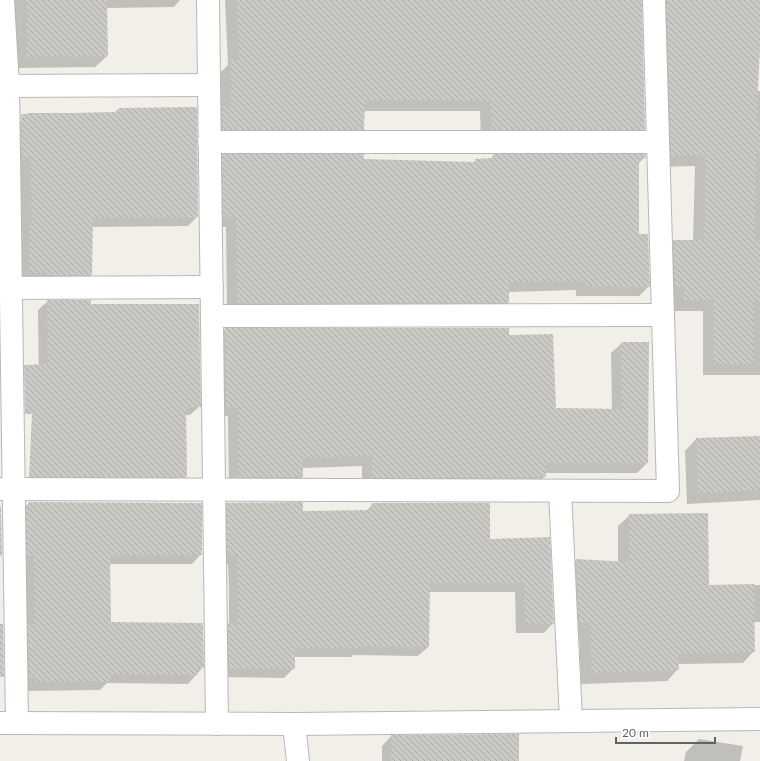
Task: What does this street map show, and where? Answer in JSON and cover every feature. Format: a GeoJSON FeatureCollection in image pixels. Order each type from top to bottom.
{"type":"FeatureCollection","features":[{"type":"Feature","properties":{"kind":"street"},"geometry":{"type":"LineString","coordinates":[[3,0],[9,723],[294,724],[760,719]]}},
{"type":"Feature","properties":{"kind":"street"},"geometry":{"type":"LineString","coordinates":[[208,0],[217,724]]}},
{"type":"Feature","properties":{"kind":"street"},"geometry":{"type":"LineString","coordinates":[[7,489],[668,491],[654,0]]}},
{"type":"Feature","properties":{"kind":"street"},"geometry":{"type":"LineString","coordinates":[[4,86],[209,85]]}},
{"type":"Feature","properties":{"kind":"street"},"geometry":{"type":"LineString","coordinates":[[209,142],[658,142]]}},
{"type":"Feature","properties":{"kind":"street"},"geometry":{"type":"LineString","coordinates":[[6,288],[212,287]]}},
{"type":"Feature","properties":{"kind":"street"},"geometry":{"type":"LineString","coordinates":[[212,316],[663,315]]}},
{"type":"Feature","properties":{"kind":"street"},"geometry":{"type":"LineString","coordinates":[[560,491],[571,720]]}},
{"type":"Feature","properties":{"kind":"street"},"geometry":{"type":"LineString","coordinates":[[294,724],[298,761]]}},
{"type":"Feature","properties":{"kind":"building"},"geometry":{"type":"Polygon","coordinates":[[[27,0],[107,0],[108,56],[27,57],[27,0]]]}},
{"type":"Feature","properties":{"kind":"building"},"geometry":{"type":"Polygon","coordinates":[[[237,0],[642,0],[645,130],[492,130],[491,101],[365,100],[364,130],[222,130],[222,107],[231,106],[231,60],[239,60],[237,0]]]}},
{"type":"Feature","properties":{"kind":"building"},"geometry":{"type":"Polygon","coordinates":[[[667,0],[760,0],[760,48],[756,121],[760,121],[760,153],[756,153],[755,240],[760,240],[760,300],[754,300],[754,364],[714,364],[714,300],[684,300],[684,287],[675,287],[673,240],[704,240],[706,155],[671,156],[667,0]]]}},
{"type":"Feature","properties":{"kind":"building"},"geometry":{"type":"Polygon","coordinates":[[[197,107],[198,217],[93,218],[92,275],[47,275],[47,273],[29,273],[30,223],[32,223],[30,157],[22,157],[21,114],[118,112],[118,108],[197,107]]]}},
{"type":"Feature","properties":{"kind":"building"},"geometry":{"type":"Polygon","coordinates":[[[222,154],[364,154],[364,159],[476,162],[475,159],[493,158],[493,154],[646,154],[646,158],[639,158],[639,234],[648,234],[650,287],[586,286],[586,281],[509,282],[509,303],[237,303],[236,217],[223,217],[222,154]]]}},
{"type":"Feature","properties":{"kind":"building"},"geometry":{"type":"Polygon","coordinates":[[[47,300],[91,300],[91,304],[199,304],[201,407],[186,407],[187,477],[29,477],[32,414],[25,414],[24,365],[48,364],[47,300]]]}},
{"type":"Feature","properties":{"kind":"building"},"geometry":{"type":"Polygon","coordinates":[[[225,328],[509,328],[509,335],[553,334],[556,408],[622,409],[621,342],[649,342],[648,463],[546,463],[546,477],[372,478],[372,456],[303,458],[303,477],[238,477],[238,407],[226,407],[225,328]]]}},
{"type":"Feature","properties":{"kind":"building"},"geometry":{"type":"Polygon","coordinates":[[[760,436],[760,490],[698,493],[696,438],[760,436]]]}},
{"type":"Feature","properties":{"kind":"building"},"geometry":{"type":"Polygon","coordinates":[[[29,502],[202,503],[202,555],[110,555],[111,622],[203,623],[204,668],[198,668],[198,675],[111,674],[111,681],[36,682],[36,677],[29,677],[28,624],[35,624],[34,556],[27,556],[26,505],[28,505],[29,502]]]}},
{"type":"Feature","properties":{"kind":"building"},"geometry":{"type":"Polygon","coordinates":[[[303,502],[303,511],[372,510],[372,503],[490,503],[490,539],[550,537],[554,624],[525,624],[524,583],[430,583],[429,647],[361,646],[361,648],[295,648],[295,669],[229,668],[228,623],[238,623],[238,581],[237,555],[227,555],[227,503],[303,502]]]}},
{"type":"Feature","properties":{"kind":"building"},"geometry":{"type":"Polygon","coordinates":[[[1,506],[2,556],[0,556],[1,506]]]}},
{"type":"Feature","properties":{"kind":"building"},"geometry":{"type":"Polygon","coordinates":[[[708,513],[709,585],[754,584],[755,652],[678,654],[679,670],[592,673],[590,623],[579,623],[576,559],[629,562],[629,514],[708,513]]]}},
{"type":"Feature","properties":{"kind":"building"},"geometry":{"type":"Polygon","coordinates":[[[0,624],[3,624],[4,677],[0,677],[0,624]]]}},
{"type":"Feature","properties":{"kind":"building"},"geometry":{"type":"Polygon","coordinates":[[[519,734],[519,761],[391,761],[391,735],[519,734]]]}}]}
